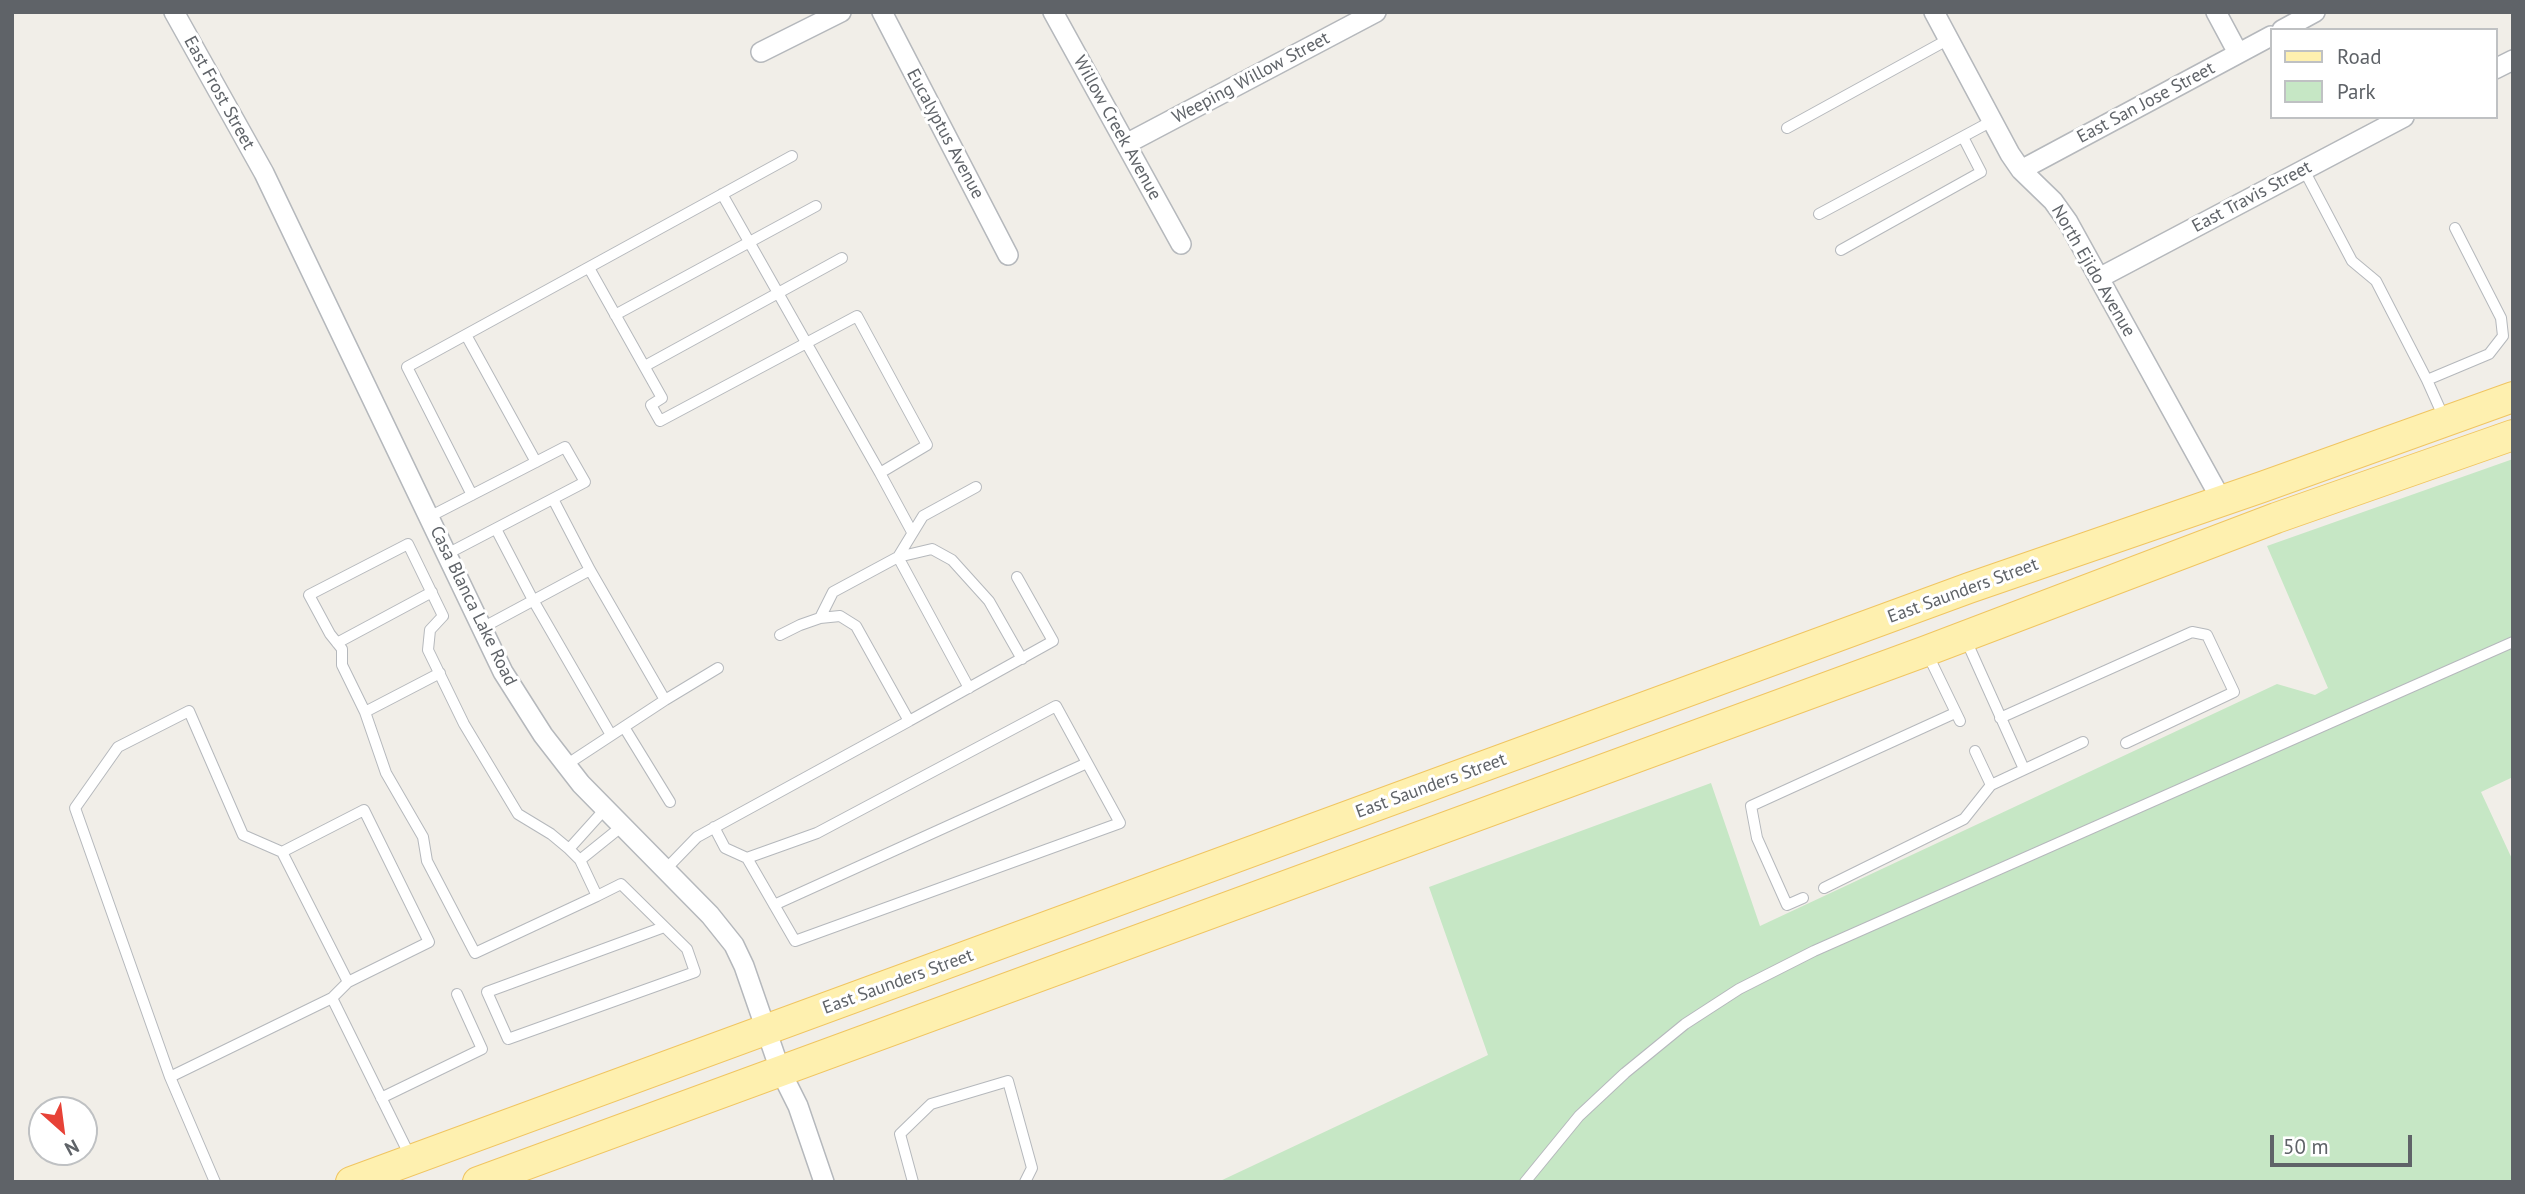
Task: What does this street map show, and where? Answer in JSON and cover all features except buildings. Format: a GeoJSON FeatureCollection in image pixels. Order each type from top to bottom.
{"type":"FeatureCollection","features":[{"type":"Feature","properties":{"kind":"main road","name":"East Saunders Street"},"geometry":{"type":"LineString","coordinates":[[351,1182],[401,1169],[768,1030],[1943,598],[2513,397]]}},
{"type":"Feature","properties":{"kind":"main road"},"geometry":{"type":"LineString","coordinates":[[478,1182],[1926,651],[2276,518],[2513,435]]}},
{"type":"Feature","properties":{"kind":"main road"},"geometry":{"type":"LineString","coordinates":[[1789,701],[1841,665],[1868,651],[2218,519],[2223,513],[2222,500]]}},
{"type":"Feature","properties":{"kind":"street","name":"East Frost Street"},"geometry":{"type":"LineString","coordinates":[[174,12],[264,173]]}},
{"type":"Feature","properties":{"kind":"street"},"geometry":{"type":"LineString","coordinates":[[761,52],[841,12]]}},
{"type":"Feature","properties":{"kind":"street","name":"Eucalyptus Avenue"},"geometry":{"type":"LineString","coordinates":[[882,12],[1008,255]]}},
{"type":"Feature","properties":{"kind":"street","name":"Willow Creek Avenue"},"geometry":{"type":"LineString","coordinates":[[1053,12],[1181,244]]}},
{"type":"Feature","properties":{"kind":"street","name":"Weeping Willow Street"},"geometry":{"type":"LineString","coordinates":[[1126,144],[1376,12]]}},
{"type":"Feature","properties":{"kind":"street","name":"North Ejido Avenue"},"geometry":{"type":"LineString","coordinates":[[1934,12],[2021,170],[2053,201],[2068,222],[2222,500]]}},
{"type":"Feature","properties":{"kind":"street"},"geometry":{"type":"LineString","coordinates":[[2216,12],[2238,53]]}},
{"type":"Feature","properties":{"kind":"street"},"geometry":{"type":"LineString","coordinates":[[2286,28],[2315,12]]}},
{"type":"Feature","properties":{"kind":"street","name":"East San Jose Street"},"geometry":{"type":"LineString","coordinates":[[2021,170],[2270,37]]}},
{"type":"Feature","properties":{"kind":"street"},"geometry":{"type":"LineString","coordinates":[[2497,68],[2513,60]]}},
{"type":"Feature","properties":{"kind":"street","name":"East Travis Street"},"geometry":{"type":"LineString","coordinates":[[2099,278],[2400,119]]}},
{"type":"Feature","properties":{"kind":"street","name":"Casa Blanca Lake Road"},"geometry":{"type":"LineString","coordinates":[[264,173],[503,672],[543,735],[566,765],[621,827],[710,915],[734,945],[768,1030],[780,1070],[798,1106],[824,1182]]}},
{"type":"Feature","properties":{"kind":"lane"},"geometry":{"type":"LineString","coordinates":[[1787,128],[1949,39]]}},
{"type":"Feature","properties":{"kind":"lane"},"geometry":{"type":"LineString","coordinates":[[1819,214],[1992,121]]}},
{"type":"Feature","properties":{"kind":"lane"},"geometry":{"type":"LineString","coordinates":[[1841,250],[1981,172],[1963,137]]}},
{"type":"Feature","properties":{"kind":"lane"},"geometry":{"type":"LineString","coordinates":[[472,495],[407,367],[792,156]]}},
{"type":"Feature","properties":{"kind":"lane"},"geometry":{"type":"LineString","coordinates":[[2304,170],[2352,261],[2376,281],[2445,421]]}},
{"type":"Feature","properties":{"kind":"lane"},"geometry":{"type":"LineString","coordinates":[[722,194],[912,532]]}},
{"type":"Feature","properties":{"kind":"lane"},"geometry":{"type":"LineString","coordinates":[[615,315],[816,206]]}},
{"type":"Feature","properties":{"kind":"lane"},"geometry":{"type":"LineString","coordinates":[[2427,380],[2489,354],[2503,336],[2501,318],[2455,228]]}},
{"type":"Feature","properties":{"kind":"lane"},"geometry":{"type":"LineString","coordinates":[[645,366],[842,258]]}},
{"type":"Feature","properties":{"kind":"lane"},"geometry":{"type":"LineString","coordinates":[[589,268],[662,398],[651,405],[660,421],[857,316],[927,445],[880,473]]}},
{"type":"Feature","properties":{"kind":"lane"},"geometry":{"type":"LineString","coordinates":[[466,335],[536,462]]}},
{"type":"Feature","properties":{"kind":"lane"},"geometry":{"type":"LineString","coordinates":[[429,517],[565,446],[585,482],[447,554]]}},
{"type":"Feature","properties":{"kind":"lane"},"geometry":{"type":"LineString","coordinates":[[898,557],[923,516],[976,487]]}},
{"type":"Feature","properties":{"kind":"lane"},"geometry":{"type":"LineString","coordinates":[[553,499],[590,570],[665,700]]}},
{"type":"Feature","properties":{"kind":"lane"},"geometry":{"type":"LineString","coordinates":[[496,528],[533,600],[611,736]]}},
{"type":"Feature","properties":{"kind":"lane"},"geometry":{"type":"LineString","coordinates":[[597,896],[580,860],[551,834],[518,814],[464,724],[428,650],[430,630],[443,616],[408,544],[309,596],[342,649],[342,665],[365,712],[386,773],[423,837],[427,861],[475,953],[597,896],[621,884],[687,949],[695,972],[508,1039],[487,992],[664,927]]}},
{"type":"Feature","properties":{"kind":"lane"},"geometry":{"type":"LineString","coordinates":[[820,618],[832,592],[898,557],[932,549],[953,560],[989,601],[1022,659]]}},
{"type":"Feature","properties":{"kind":"lane"},"geometry":{"type":"LineString","coordinates":[[898,557],[969,688]]}},
{"type":"Feature","properties":{"kind":"lane"},"geometry":{"type":"LineString","coordinates":[[482,628],[590,570]]}},
{"type":"Feature","properties":{"kind":"lane"},"geometry":{"type":"LineString","coordinates":[[665,870],[696,837],[1053,641],[1017,577]]}},
{"type":"Feature","properties":{"kind":"lane"},"geometry":{"type":"LineString","coordinates":[[337,643],[432,592]]}},
{"type":"Feature","properties":{"kind":"lane"},"geometry":{"type":"LineString","coordinates":[[780,635],[820,618],[840,617],[856,626],[909,721]]}},
{"type":"Feature","properties":{"kind":"lane"},"geometry":{"type":"LineString","coordinates":[[2000,718],[2192,632],[2207,635],[2234,692],[2126,743]]}},
{"type":"Feature","properties":{"kind":"lane"},"geometry":{"type":"LineString","coordinates":[[1964,636],[2024,769]]}},
{"type":"Feature","properties":{"kind":"lane"},"geometry":{"type":"LineString","coordinates":[[1525,1182],[1578,1116],[1625,1073],[1685,1024],[1739,989],[1814,951],[2513,642]]}},
{"type":"Feature","properties":{"kind":"lane"},"geometry":{"type":"LineString","coordinates":[[1803,898],[1787,905],[1757,838],[1751,806],[1958,717],[1926,651]]}},
{"type":"Feature","properties":{"kind":"lane"},"geometry":{"type":"LineString","coordinates":[[566,765],[718,668]]}},
{"type":"Feature","properties":{"kind":"lane"},"geometry":{"type":"LineString","coordinates":[[365,712],[440,673]]}},
{"type":"Feature","properties":{"kind":"lane"},"geometry":{"type":"LineString","coordinates":[[714,827],[725,848],[747,858],[795,941],[1120,822],[1056,706],[817,834],[747,858]]}},
{"type":"Feature","properties":{"kind":"lane"},"geometry":{"type":"LineString","coordinates":[[215,1182],[170,1077],[75,808],[118,747],[189,711],[243,835],[282,852],[348,982]]}},
{"type":"Feature","properties":{"kind":"lane"},"geometry":{"type":"LineString","coordinates":[[624,727],[670,802]]}},
{"type":"Feature","properties":{"kind":"lane"},"geometry":{"type":"LineString","coordinates":[[1824,887],[1964,819],[1991,785],[2083,742]]}},
{"type":"Feature","properties":{"kind":"lane"},"geometry":{"type":"LineString","coordinates":[[1975,751],[1991,785]]}},
{"type":"Feature","properties":{"kind":"lane"},"geometry":{"type":"LineString","coordinates":[[774,905],[1087,763]]}},
{"type":"Feature","properties":{"kind":"lane"},"geometry":{"type":"LineString","coordinates":[[569,849],[605,809]]}},
{"type":"Feature","properties":{"kind":"lane"},"geometry":{"type":"LineString","coordinates":[[170,1077],[331,998],[348,982],[429,942],[364,810],[282,852]]}},
{"type":"Feature","properties":{"kind":"lane"},"geometry":{"type":"LineString","coordinates":[[580,860],[621,827]]}},
{"type":"Feature","properties":{"kind":"lane"},"geometry":{"type":"LineString","coordinates":[[381,1098],[482,1049],[457,994]]}},
{"type":"Feature","properties":{"kind":"lane"},"geometry":{"type":"LineString","coordinates":[[331,998],[381,1098],[401,1169]]}},
{"type":"Feature","properties":{"kind":"lane"},"geometry":{"type":"LineString","coordinates":[[913,1182],[900,1134],[931,1104],[1008,1081],[1031,1168],[1026,1182]]}},
{"type":"Feature","properties":{"kind":"green space"},"geometry":{"type":"Polygon","coordinates":[[[2513,459],[2513,777],[2481,792],[2513,861],[2513,1182],[1218,1182],[1488,1055],[1429,887],[1711,783],[1760,926],[2277,684],[2315,695],[2328,688],[2267,546],[2513,459]]]}}]}
